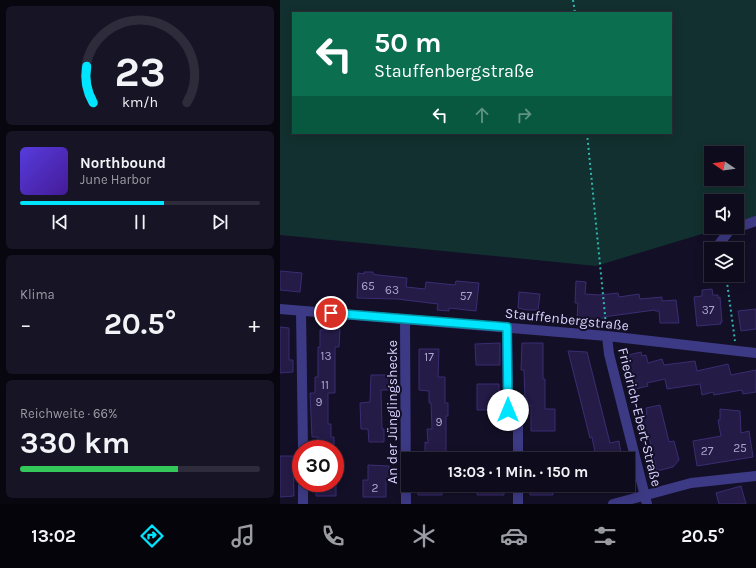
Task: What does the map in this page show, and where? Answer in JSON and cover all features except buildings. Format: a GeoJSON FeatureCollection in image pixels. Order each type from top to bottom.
{"type":"FeatureCollection","features":[{"type":"Feature","properties":{"kind":"street"},"geometry":{"type":"LineString","coordinates":[[721,242],[730,230],[756,221]]}},
{"type":"Feature","properties":{"kind":"street","name":"Stauffenbergstraße"},"geometry":{"type":"LineString","coordinates":[[280,309],[607,336],[756,353]]}},
{"type":"Feature","properties":{"kind":"street"},"geometry":{"type":"LineString","coordinates":[[301,311],[303,440]]}},
{"type":"Feature","properties":{"kind":"street","name":"An der Jünglingshecke"},"geometry":{"type":"LineString","coordinates":[[405,319],[406,504]]}},
{"type":"Feature","properties":{"kind":"street"},"geometry":{"type":"LineString","coordinates":[[507,327],[508,410],[518,420],[518,452]]}},
{"type":"Feature","properties":{"kind":"street","name":"Friedrich-Ebert-Straße"},"geometry":{"type":"LineString","coordinates":[[607,336],[609,354],[645,499]]}},
{"type":"Feature","properties":{"kind":"street"},"geometry":{"type":"LineString","coordinates":[[613,504],[645,499],[692,483],[756,476]]}},
{"type":"Feature","properties":{"kind":"street"},"geometry":{"type":"LineString","coordinates":[[303,492],[303,504]]}},
{"type":"Feature","properties":{"kind":"street"},"geometry":{"type":"LineString","coordinates":[[518,492],[518,504]]}},
{"type":"Feature","properties":{"kind":"path"},"geometry":{"type":"LineString","coordinates":[[573,0],[575,12]]}},
{"type":"Feature","properties":{"kind":"path"},"geometry":{"type":"LineString","coordinates":[[587,134],[607,336]]}},
{"type":"Feature","properties":{"kind":"path"},"geometry":{"type":"LineString","coordinates":[[727,282],[736,350]]}},
{"type":"Feature","properties":{"kind":"green space"},"geometry":{"type":"Polygon","coordinates":[[[280,0],[756,0],[756,218],[744,221],[744,194],[704,194],[704,233],[596,266],[280,235],[280,0]]]}},
{"type":"Feature","properties":{"kind":"route"},"geometry":{"type":"LineString","coordinates":[[331,313],[507,327],[508,410]]}}]}
